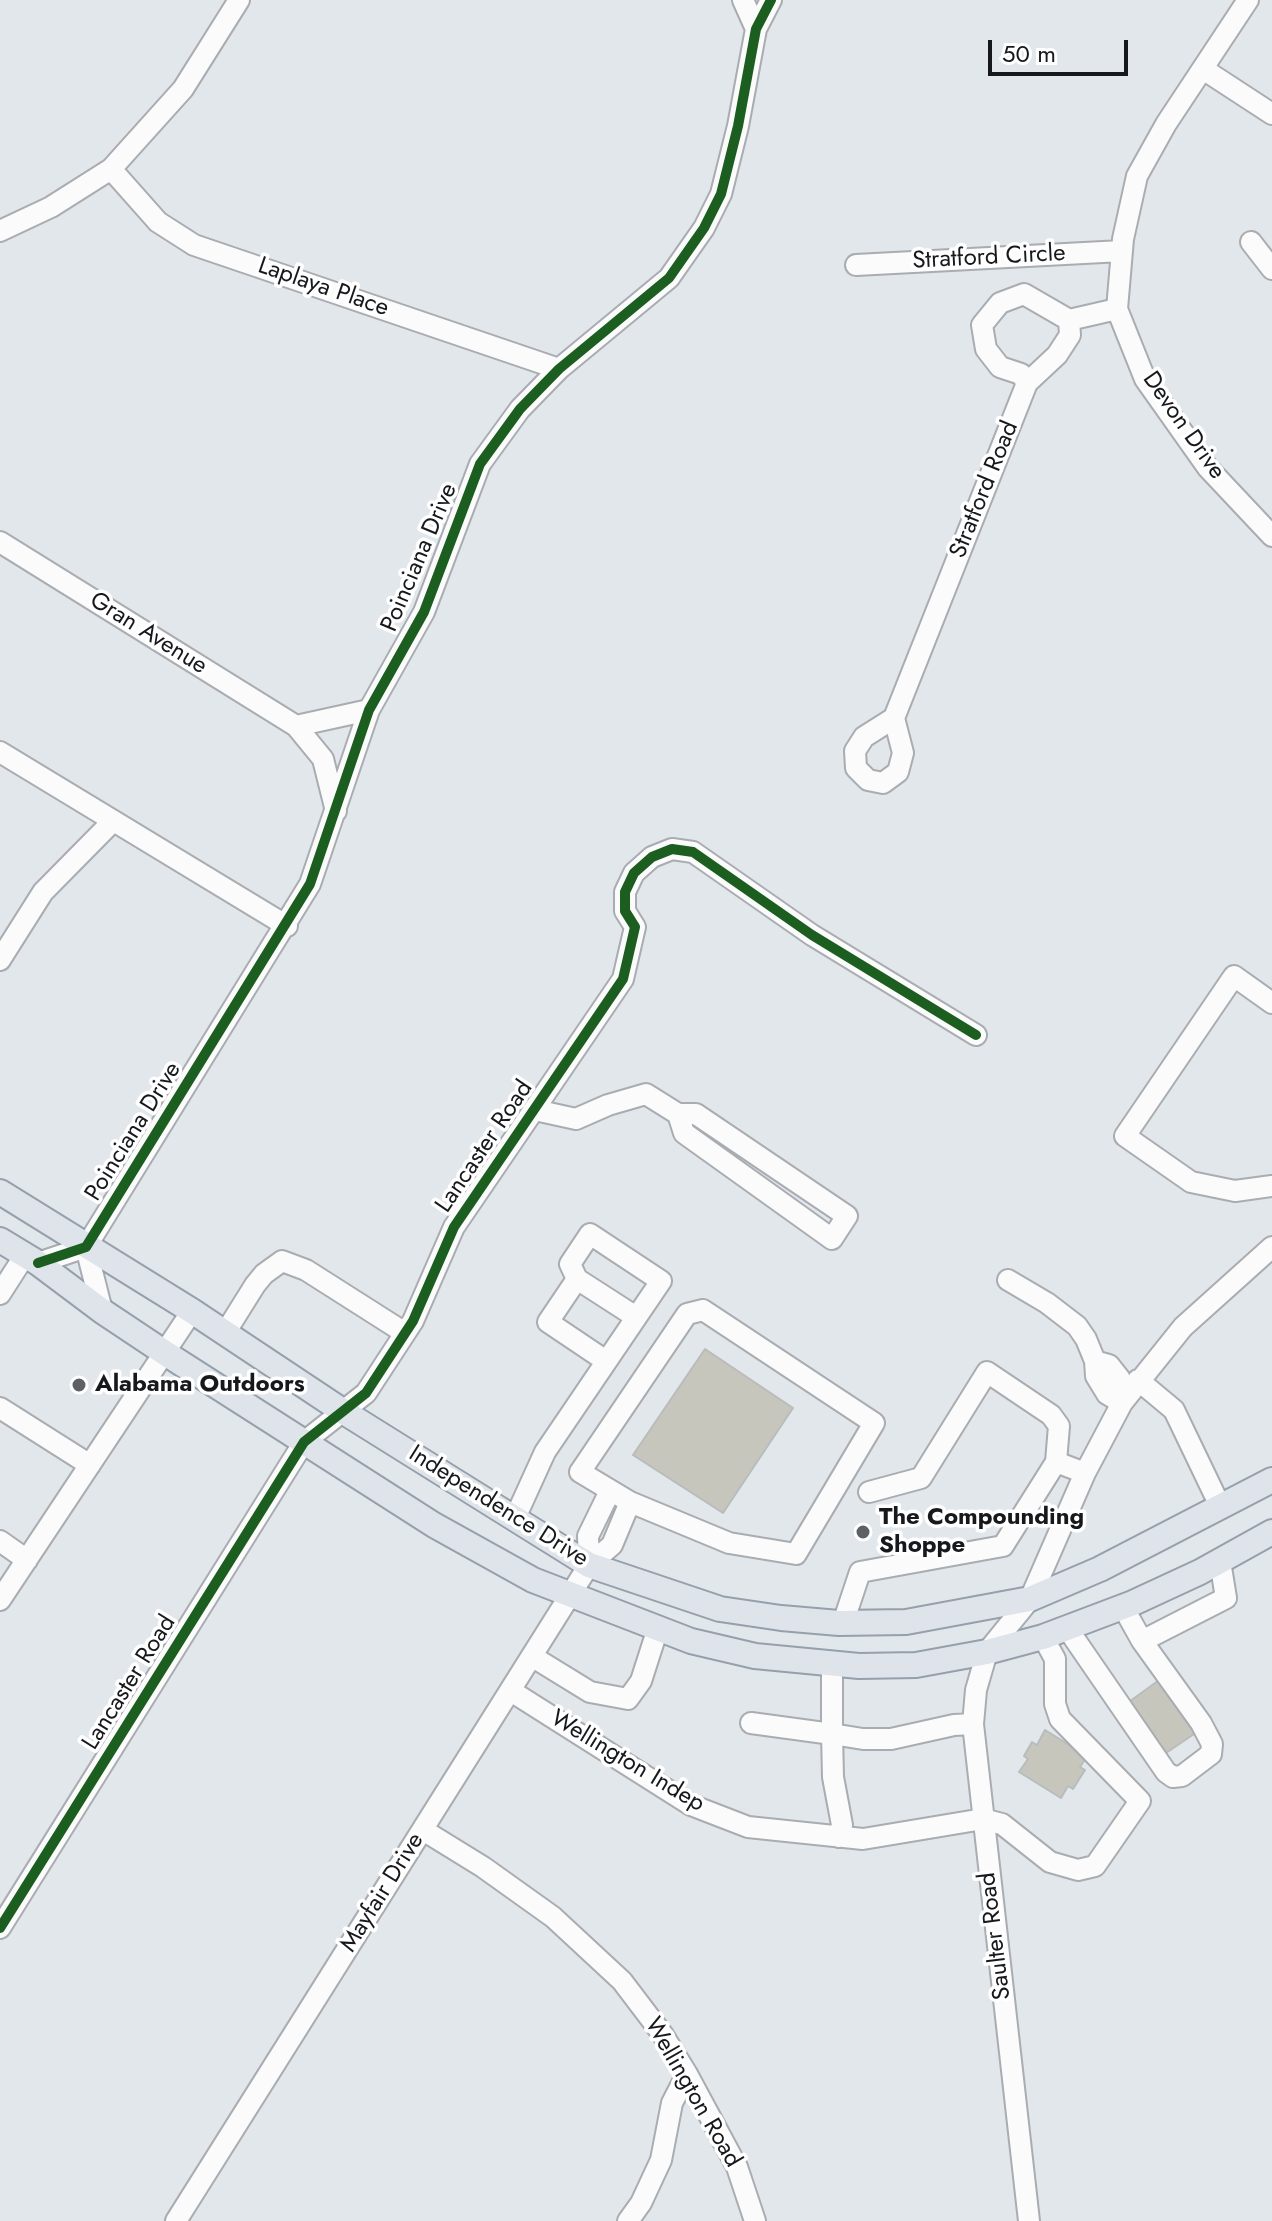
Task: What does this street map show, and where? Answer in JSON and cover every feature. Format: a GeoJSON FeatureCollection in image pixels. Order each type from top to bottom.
{"type":"FeatureCollection","features":[{"type":"Feature","properties":{"kind":"main road","name":"Independence Drive"},"geometry":{"type":"LineString","coordinates":[[0,1192],[589,1565],[720,1609],[843,1623],[906,1622],[1030,1599],[1100,1569],[1272,1480]]}},
{"type":"Feature","properties":{"kind":"main road","name":"Independence Drive"},"geometry":{"type":"LineString","coordinates":[[0,1240],[32,1259],[165,1353],[434,1525],[533,1580],[691,1641],[755,1656],[859,1666],[916,1665],[987,1652],[1043,1637],[1123,1607],[1220,1561],[1272,1532]]}},
{"type":"Feature","properties":{"kind":"street"},"geometry":{"type":"LineString","coordinates":[[0,231],[51,207],[111,169],[183,89],[239,0]]}},
{"type":"Feature","properties":{"kind":"street"},"geometry":{"type":"LineString","coordinates":[[743,0],[756,29]]}},
{"type":"Feature","properties":{"kind":"street","name":"Poinciana Drive"},"geometry":{"type":"LineString","coordinates":[[86,1247],[287,926],[310,884],[369,710],[424,612],[480,464],[520,409],[559,369],[669,278],[704,228],[721,194],[738,126],[756,29],[771,0]]}},
{"type":"Feature","properties":{"kind":"street","name":"Devon Drive"},"geometry":{"type":"LineString","coordinates":[[1248,0],[1166,124],[1137,176],[1122,251],[1117,309],[1145,379],[1208,468],[1272,536]]}},
{"type":"Feature","properties":{"kind":"street"},"geometry":{"type":"LineString","coordinates":[[1203,69],[1272,114]]}},
{"type":"Feature","properties":{"kind":"street","name":"Laplaya Place"},"geometry":{"type":"LineString","coordinates":[[111,169],[158,222],[194,245],[559,369]]}},
{"type":"Feature","properties":{"kind":"street"},"geometry":{"type":"LineString","coordinates":[[1251,242],[1272,269]]}},
{"type":"Feature","properties":{"kind":"street","name":"Stratford Circle"},"geometry":{"type":"LineString","coordinates":[[856,265],[1122,251]]}},
{"type":"Feature","properties":{"kind":"street","name":"Stratford Circle"},"geometry":{"type":"LineString","coordinates":[[1027,383],[1021,374],[1000,367],[986,349],[982,325],[1000,303],[1024,294],[1069,320]]}},
{"type":"Feature","properties":{"kind":"street"},"geometry":{"type":"LineString","coordinates":[[1069,320],[1117,309]]}},
{"type":"Feature","properties":{"kind":"street","name":"Stratford Road"},"geometry":{"type":"LineString","coordinates":[[894,718],[1027,383],[1057,355],[1070,335],[1069,320]]}},
{"type":"Feature","properties":{"kind":"street","name":"Gran Avenue"},"geometry":{"type":"LineString","coordinates":[[0,542],[296,726],[323,759],[336,813]]}},
{"type":"Feature","properties":{"kind":"street"},"geometry":{"type":"LineString","coordinates":[[296,726],[369,710]]}},
{"type":"Feature","properties":{"kind":"street"},"geometry":{"type":"LineString","coordinates":[[0,752],[287,926]]}},
{"type":"Feature","properties":{"kind":"street"},"geometry":{"type":"LineString","coordinates":[[0,960],[43,892],[113,821]]}},
{"type":"Feature","properties":{"kind":"street","name":"Lancaster Road"},"geometry":{"type":"LineString","coordinates":[[0,1928],[304,1442],[366,1393],[413,1321],[454,1227],[623,979],[635,927],[625,911],[625,892],[634,873],[652,857],[672,849],[693,852],[812,935],[976,1035]]}},
{"type":"Feature","properties":{"kind":"street"},"geometry":{"type":"LineString","coordinates":[[1272,1003],[1234,976],[1125,1136],[1191,1182],[1235,1191],[1272,1186]]}},
{"type":"Feature","properties":{"kind":"street"},"geometry":{"type":"LineString","coordinates":[[535,1110],[576,1119],[608,1105],[646,1094],[678,1114],[696,1114],[847,1216],[832,1239],[684,1133],[678,1114]]}},
{"type":"Feature","properties":{"kind":"street"},"geometry":{"type":"LineString","coordinates":[[747,1178],[761,1157]]}},
{"type":"Feature","properties":{"kind":"street"},"geometry":{"type":"LineString","coordinates":[[515,1518],[545,1452],[661,1281],[590,1234],[570,1264],[577,1279],[636,1317]]}},
{"type":"Feature","properties":{"kind":"street"},"geometry":{"type":"LineString","coordinates":[[0,1294],[32,1259],[86,1247],[102,1311]]}},
{"type":"Feature","properties":{"kind":"street"},"geometry":{"type":"LineString","coordinates":[[987,1652],[1030,1599],[1085,1473],[1122,1403],[1138,1380],[1183,1327],[1269,1257]]}},
{"type":"Feature","properties":{"kind":"street"},"geometry":{"type":"LineString","coordinates":[[225,1333],[255,1285],[277,1263],[288,1261],[405,1333]]}},
{"type":"Feature","properties":{"kind":"street"},"geometry":{"type":"LineString","coordinates":[[577,1279],[548,1322],[606,1361]]}},
{"type":"Feature","properties":{"kind":"street"},"geometry":{"type":"LineString","coordinates":[[1008,1280],[1047,1303],[1077,1326],[1095,1361],[1096,1376],[1107,1394],[1122,1403]]}},
{"type":"Feature","properties":{"kind":"street"},"geometry":{"type":"LineString","coordinates":[[703,1310],[874,1423],[796,1554],[729,1543],[610,1491],[580,1472],[687,1314],[703,1310]]}},
{"type":"Feature","properties":{"kind":"street"},"geometry":{"type":"LineString","coordinates":[[0,1600],[192,1311]]}},
{"type":"Feature","properties":{"kind":"street"},"geometry":{"type":"LineString","coordinates":[[843,1623],[860,1572],[1003,1546],[1056,1462],[1059,1426],[1051,1415],[987,1372],[921,1478],[869,1492]]}},
{"type":"Feature","properties":{"kind":"street"},"geometry":{"type":"LineString","coordinates":[[1138,1380],[1174,1410],[1221,1508]]}},
{"type":"Feature","properties":{"kind":"street"},"geometry":{"type":"LineString","coordinates":[[0,1408],[90,1465]]}},
{"type":"Feature","properties":{"kind":"street"},"geometry":{"type":"LineString","coordinates":[[1056,1462],[1085,1473]]}},
{"type":"Feature","properties":{"kind":"street"},"geometry":{"type":"LineString","coordinates":[[589,1565],[588,1536],[610,1491]]}},
{"type":"Feature","properties":{"kind":"street"},"geometry":{"type":"LineString","coordinates":[[589,1565],[612,1545],[630,1502]]}},
{"type":"Feature","properties":{"kind":"street"},"geometry":{"type":"LineString","coordinates":[[0,1541],[27,1560]]}},
{"type":"Feature","properties":{"kind":"street"},"geometry":{"type":"LineString","coordinates":[[1142,1641],[1226,1598],[1220,1561]]}},
{"type":"Feature","properties":{"kind":"street","name":"Mayfair Drive"},"geometry":{"type":"LineString","coordinates":[[176,2221],[589,1565]]}},
{"type":"Feature","properties":{"kind":"street"},"geometry":{"type":"LineString","coordinates":[[1067,1628],[1166,1772],[1173,1777],[1182,1776],[1211,1754],[1212,1744],[1201,1723],[1142,1641],[1123,1607]]}},
{"type":"Feature","properties":{"kind":"street"},"geometry":{"type":"LineString","coordinates":[[533,1657],[590,1692],[628,1699],[641,1681],[658,1628]]}},
{"type":"Feature","properties":{"kind":"street"},"geometry":{"type":"LineString","coordinates":[[983,1819],[1002,1824],[1050,1862],[1078,1870],[1095,1866],[1140,1801],[1060,1719],[1055,1704],[1055,1659],[1043,1637]]}},
{"type":"Feature","properties":{"kind":"street","name":"Saulter Road"},"geometry":{"type":"LineString","coordinates":[[987,1652],[976,1690],[973,1724],[1029,2221]]}},
{"type":"Feature","properties":{"kind":"street"},"geometry":{"type":"LineString","coordinates":[[832,1664],[833,1777],[842,1825],[839,1837]]}},
{"type":"Feature","properties":{"kind":"street","name":"Wellington Indep"},"geometry":{"type":"LineString","coordinates":[[511,1691],[691,1805],[748,1827],[863,1839],[983,1819]]}},
{"type":"Feature","properties":{"kind":"street"},"geometry":{"type":"LineString","coordinates":[[751,1723],[863,1739],[891,1739],[954,1725],[973,1724]]}},
{"type":"Feature","properties":{"kind":"street","name":"Wellington Road"},"geometry":{"type":"LineString","coordinates":[[423,1830],[483,1867],[565,1927],[622,1981],[663,2035],[687,2074],[737,2167],[755,2221]]}},
{"type":"Feature","properties":{"kind":"street"},"geometry":{"type":"LineString","coordinates":[[628,2221],[641,2203],[661,2160],[672,2103],[687,2074]]}},
{"type":"Feature","properties":{"kind":"building"},"geometry":{"type":"Polygon","coordinates":[[[705,1349],[793,1408],[723,1513],[633,1455],[705,1349]]]}},
{"type":"Feature","properties":{"kind":"building"},"geometry":{"type":"Polygon","coordinates":[[[1162,1678],[1200,1730],[1163,1755],[1126,1704],[1162,1678]]]}},
{"type":"Feature","properties":{"kind":"building"},"geometry":{"type":"Polygon","coordinates":[[[1045,1730],[1087,1756],[1080,1767],[1085,1770],[1073,1789],[1068,1786],[1061,1798],[1019,1772],[1028,1759],[1024,1756],[1032,1742],[1037,1745],[1045,1730]]]}},
{"type":"Feature","properties":{"kind":"cycle path"},"geometry":{"type":"LineString","coordinates":[[38,1263],[86,1247],[310,884],[369,710],[424,612],[480,464],[520,409],[559,369],[669,278],[704,228],[721,194],[738,126],[756,29],[771,0]]}},
{"type":"Feature","properties":{"kind":"cycle path"},"geometry":{"type":"LineString","coordinates":[[0,1928],[304,1442],[366,1393],[413,1321],[454,1227],[623,979],[635,927],[625,911],[625,892],[634,873],[652,857],[672,849],[693,852],[812,935],[976,1035]]}},
{"type":"Feature","properties":{"kind":"place","name":"Alabama Outdoors"},"geometry":{"type":"Point","coordinates":[79,1385]}},
{"type":"Feature","properties":{"kind":"place","name":"The Compounding Shoppe"},"geometry":{"type":"Point","coordinates":[863,1532]}}]}
